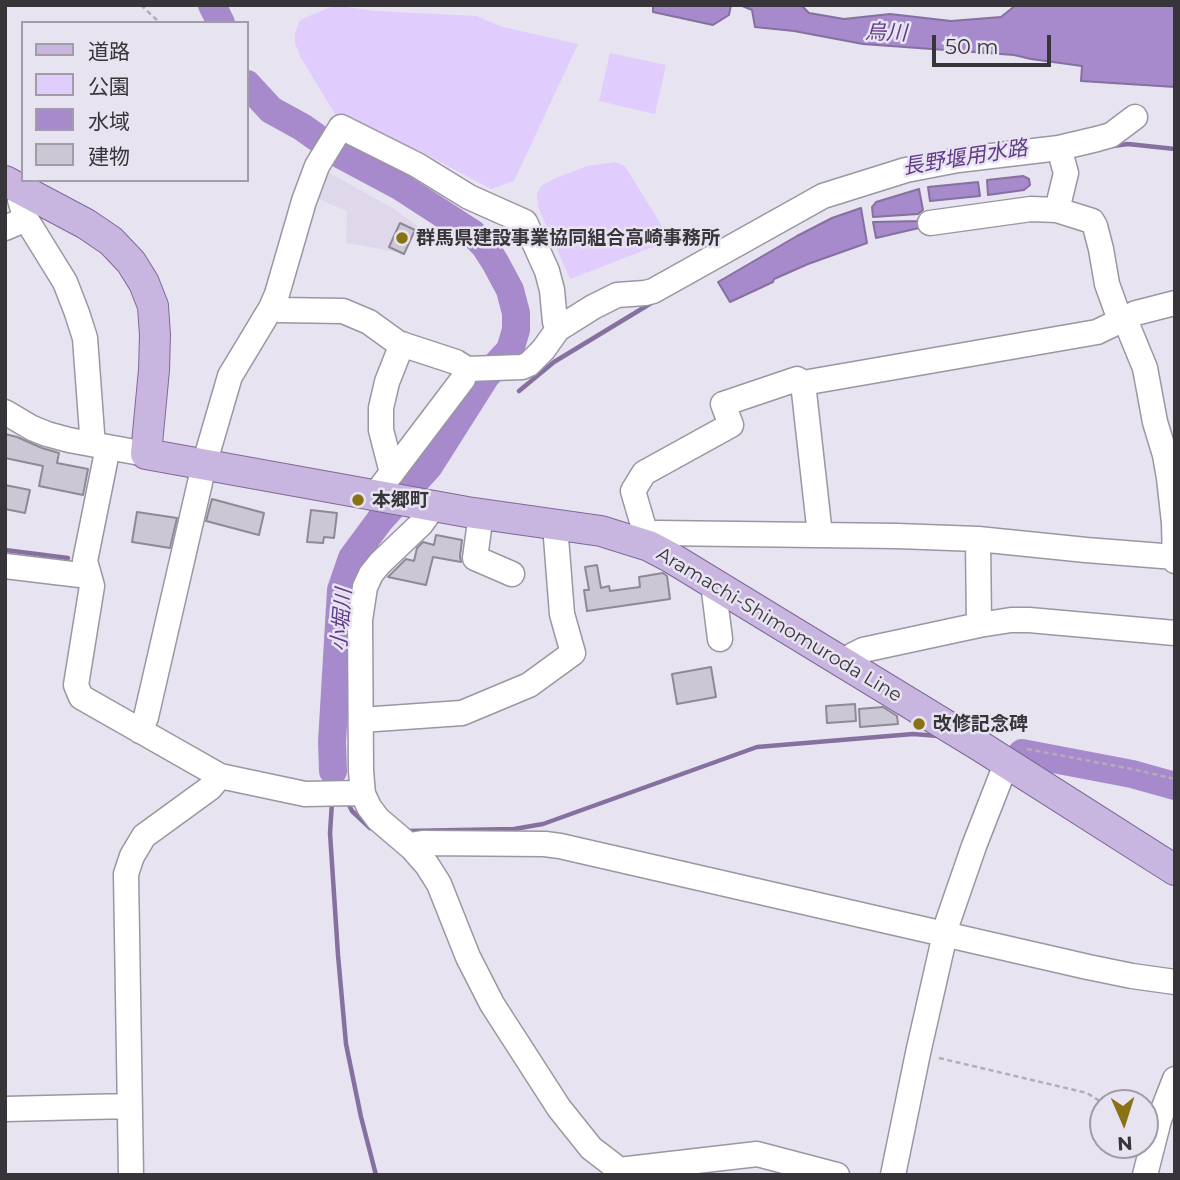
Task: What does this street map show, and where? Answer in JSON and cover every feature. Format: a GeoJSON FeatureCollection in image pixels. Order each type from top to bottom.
{"type":"FeatureCollection","features":[{"type":"Feature","properties":{"kind":"main road"},"geometry":{"type":"LineString","coordinates":[[13,185],[86,224],[111,242],[131,262],[144,283],[153,306],[155,335],[146,454]]}},
{"type":"Feature","properties":{"kind":"main road","name":"Aramachi-Shimomuroda Line"},"geometry":{"type":"LineString","coordinates":[[146,454],[384,488],[429,505],[637,537],[980,746],[1014,755],[1175,870]]}},
{"type":"Feature","properties":{"kind":"street"},"geometry":{"type":"LineString","coordinates":[[271,308],[343,310],[369,321],[398,343],[470,369],[522,367],[529,365],[558,329],[584,312],[617,295],[653,291],[823,196],[906,170],[958,160],[1062,158],[1111,135],[1135,117]]}},
{"type":"Feature","properties":{"kind":"street"},"geometry":{"type":"LineString","coordinates":[[140,731],[146,717],[204,464],[230,376],[271,308],[317,166],[341,127],[417,165],[469,197],[525,222],[547,271],[558,329]]}},
{"type":"Feature","properties":{"kind":"street"},"geometry":{"type":"LineString","coordinates":[[1057,209],[1062,158]]}},
{"type":"Feature","properties":{"kind":"street"},"geometry":{"type":"LineString","coordinates":[[13,185],[20,201],[16,224],[65,282],[81,326],[85,338],[92,433],[100,445],[85,561],[92,586],[76,685],[81,697],[220,775],[305,794],[359,793]]}},
{"type":"Feature","properties":{"kind":"street"},"geometry":{"type":"LineString","coordinates":[[930,223],[1031,209],[1057,209],[1092,220],[1116,309],[1123,319],[1129,329],[1145,368],[1155,422],[1170,454],[1169,478],[1175,558],[978,539],[657,533],[637,537],[633,491],[644,473],[731,425],[723,404],[797,379],[803,383],[1097,332],[1123,319],[1136,313],[1175,303]]}},
{"type":"Feature","properties":{"kind":"street"},"geometry":{"type":"LineString","coordinates":[[384,488],[381,408],[387,382],[402,344]]}},
{"type":"Feature","properties":{"kind":"street"},"geometry":{"type":"LineString","coordinates":[[384,488],[470,369]]}},
{"type":"Feature","properties":{"kind":"street"},"geometry":{"type":"LineString","coordinates":[[803,383],[820,535]]}},
{"type":"Feature","properties":{"kind":"street"},"geometry":{"type":"LineString","coordinates":[[5,412],[47,434],[146,454]]}},
{"type":"Feature","properties":{"kind":"street"},"geometry":{"type":"LineString","coordinates":[[429,505],[422,524],[380,563],[365,587],[360,620],[359,793],[369,807],[427,865],[439,884],[468,957],[492,1004],[559,1108],[590,1148],[615,1173],[757,1154],[837,1175]]}},
{"type":"Feature","properties":{"kind":"street"},"geometry":{"type":"LineString","coordinates":[[481,514],[475,558],[512,574]]}},
{"type":"Feature","properties":{"kind":"street"},"geometry":{"type":"LineString","coordinates":[[361,720],[462,713],[529,685],[573,653],[562,614],[555,524]]}},
{"type":"Feature","properties":{"kind":"street"},"geometry":{"type":"LineString","coordinates":[[978,539],[979,625]]}},
{"type":"Feature","properties":{"kind":"street"},"geometry":{"type":"LineString","coordinates":[[5,566],[80,575],[87,571]]}},
{"type":"Feature","properties":{"kind":"street"},"geometry":{"type":"LineString","coordinates":[[713,583],[720,639]]}},
{"type":"Feature","properties":{"kind":"street"},"geometry":{"type":"LineString","coordinates":[[843,663],[863,650],[1011,620],[1175,633]]}},
{"type":"Feature","properties":{"kind":"street"},"geometry":{"type":"LineString","coordinates":[[893,1175],[948,921],[974,846],[1014,755]]}},
{"type":"Feature","properties":{"kind":"street"},"geometry":{"type":"LineString","coordinates":[[131,1175],[125,874],[144,836],[210,788],[220,775]]}},
{"type":"Feature","properties":{"kind":"street"},"geometry":{"type":"LineString","coordinates":[[399,837],[417,844],[561,846],[945,935],[1132,976],[1175,982]]}},
{"type":"Feature","properties":{"kind":"street"},"geometry":{"type":"LineString","coordinates":[[1145,1175],[1159,1120],[1175,1079]]}},
{"type":"Feature","properties":{"kind":"street"},"geometry":{"type":"LineString","coordinates":[[5,1109],[129,1106]]}},
{"type":"Feature","properties":{"kind":"path"},"geometry":{"type":"LineString","coordinates":[[141,5],[158,21]]}},
{"type":"Feature","properties":{"kind":"path"},"geometry":{"type":"LineString","coordinates":[[1014,755],[1132,769],[1175,779]]}},
{"type":"Feature","properties":{"kind":"path"},"geometry":{"type":"LineString","coordinates":[[918,1053],[1089,1094]]}},
{"type":"Feature","properties":{"kind":"shaded area"},"geometry":{"type":"Polygon","coordinates":[[[326,171],[394,209],[418,226],[404,254],[346,243],[347,211],[312,196],[326,171]]]}},
{"type":"Feature","properties":{"kind":"green space"},"geometry":{"type":"Polygon","coordinates":[[[338,6],[376,11],[476,16],[503,27],[578,44],[514,181],[491,189],[420,151],[335,114],[301,58],[295,43],[295,33],[300,20],[338,6]]]}},
{"type":"Feature","properties":{"kind":"green space"},"geometry":{"type":"Polygon","coordinates":[[[610,53],[666,65],[655,114],[599,101],[610,53]]]}},
{"type":"Feature","properties":{"kind":"green space"},"geometry":{"type":"Polygon","coordinates":[[[615,162],[625,166],[663,228],[668,241],[570,279],[538,207],[537,194],[541,186],[556,178],[587,166],[615,162]]]}},
{"type":"Feature","properties":{"kind":"water"},"geometry":{"type":"Polygon","coordinates":[[[653,5],[731,5],[729,15],[713,25],[653,12],[653,5]]]}},
{"type":"Feature","properties":{"kind":"water","name":"烏川"},"geometry":{"type":"Polygon","coordinates":[[[740,5],[801,5],[809,13],[844,19],[890,14],[951,21],[1001,17],[1016,5],[1175,5],[1175,87],[1081,81],[1082,66],[1014,55],[863,44],[794,31],[755,27],[752,10],[740,5]]]}},
{"type":"Feature","properties":{"kind":"water"},"geometry":{"type":"Polygon","coordinates":[[[1023,176],[1029,179],[1030,185],[1024,190],[988,195],[987,180],[1023,176]]]}},
{"type":"Feature","properties":{"kind":"water"},"geometry":{"type":"Polygon","coordinates":[[[978,182],[980,196],[930,201],[928,187],[978,182]]]}},
{"type":"Feature","properties":{"kind":"water"},"geometry":{"type":"Polygon","coordinates":[[[919,189],[923,210],[918,214],[873,217],[872,207],[876,202],[919,189]]]}},
{"type":"Feature","properties":{"kind":"water"},"geometry":{"type":"Polygon","coordinates":[[[861,208],[867,243],[808,264],[730,302],[718,282],[797,236],[832,218],[861,208]]]}},
{"type":"Feature","properties":{"kind":"water"},"geometry":{"type":"Polygon","coordinates":[[[920,221],[919,228],[876,238],[873,222],[920,221]]]}},
{"type":"Feature","properties":{"kind":"building","name":"群馬県建設事業協同組合高崎事務所"},"geometry":{"type":"Polygon","coordinates":[[[400,223],[415,230],[404,254],[389,247],[400,223]]]}},
{"type":"Feature","properties":{"kind":"building"},"geometry":{"type":"Polygon","coordinates":[[[5,434],[59,453],[57,463],[88,469],[83,495],[39,486],[43,466],[5,458],[5,434]]]}},
{"type":"Feature","properties":{"kind":"building"},"geometry":{"type":"Polygon","coordinates":[[[5,485],[30,490],[25,513],[5,509],[5,485]]]}},
{"type":"Feature","properties":{"kind":"building"},"geometry":{"type":"Polygon","coordinates":[[[212,499],[264,513],[259,535],[206,521],[212,499]]]}},
{"type":"Feature","properties":{"kind":"building"},"geometry":{"type":"Polygon","coordinates":[[[311,510],[337,513],[334,538],[324,537],[323,543],[307,542],[311,510]]]}},
{"type":"Feature","properties":{"kind":"building"},"geometry":{"type":"Polygon","coordinates":[[[137,512],[177,518],[170,548],[132,542],[137,512]]]}},
{"type":"Feature","properties":{"kind":"building"},"geometry":{"type":"Polygon","coordinates":[[[436,535],[462,540],[461,562],[433,557],[426,585],[388,577],[406,559],[414,561],[417,548],[423,542],[434,545],[436,535]]]}},
{"type":"Feature","properties":{"kind":"building"},"geometry":{"type":"Polygon","coordinates":[[[597,565],[601,588],[609,586],[610,591],[640,587],[639,577],[663,573],[667,576],[670,599],[587,611],[584,590],[589,590],[585,567],[597,565]]]}},
{"type":"Feature","properties":{"kind":"building"},"geometry":{"type":"Polygon","coordinates":[[[711,667],[716,697],[677,704],[672,674],[711,667]]]}},
{"type":"Feature","properties":{"kind":"building"},"geometry":{"type":"Polygon","coordinates":[[[855,704],[856,721],[827,723],[826,706],[855,704]]]}},
{"type":"Feature","properties":{"kind":"building"},"geometry":{"type":"Polygon","coordinates":[[[883,707],[897,716],[898,724],[860,727],[859,709],[883,707]]]}},
{"type":"Feature","properties":{"kind":"waterway","name":"小堀川"},"geometry":{"type":"LineString","coordinates":[[212,5],[220,21]]}},
{"type":"Feature","properties":{"kind":"waterway","name":"小堀川"},"geometry":{"type":"LineString","coordinates":[[248,85],[271,110],[302,127],[343,156],[401,187],[472,233],[495,262],[510,290],[516,313],[516,330],[510,350],[486,376],[429,466],[380,520],[352,558],[341,590],[332,742],[333,771]]}},
{"type":"Feature","properties":{"kind":"waterway","name":"長野堰用水路"},"geometry":{"type":"LineString","coordinates":[[1113,146],[1128,144],[1175,149]]}},
{"type":"Feature","properties":{"kind":"waterway","name":"長野堰用水路"},"geometry":{"type":"LineString","coordinates":[[519,391],[554,362],[653,302]]}},
{"type":"Feature","properties":{"kind":"waterway","name":"長野堰用水路"},"geometry":{"type":"LineString","coordinates":[[5,550],[68,558]]}},
{"type":"Feature","properties":{"kind":"waterway"},"geometry":{"type":"LineString","coordinates":[[406,831],[514,829],[543,824],[757,747],[913,734],[939,736]]}},
{"type":"Feature","properties":{"kind":"waterway"},"geometry":{"type":"LineString","coordinates":[[1022,753],[1132,774],[1175,786]]}},
{"type":"Feature","properties":{"kind":"waterway","name":"小堀川"},"geometry":{"type":"LineString","coordinates":[[333,771],[340,786]]}},
{"type":"Feature","properties":{"kind":"waterway"},"geometry":{"type":"LineString","coordinates":[[347,801],[352,811],[370,828]]}},
{"type":"Feature","properties":{"kind":"waterway","name":"小堀川"},"geometry":{"type":"LineString","coordinates":[[332,802],[330,833],[346,1044],[376,1175]]}},
{"type":"Feature","properties":{"kind":"place","name":"群馬県建設事業協同組合高崎事務所"},"geometry":{"type":"Point","coordinates":[402,238]}},
{"type":"Feature","properties":{"kind":"place","name":"本郷町"},"geometry":{"type":"Point","coordinates":[358,500]}},
{"type":"Feature","properties":{"kind":"place","name":"改修記念碑"},"geometry":{"type":"Point","coordinates":[919,724]}}]}
